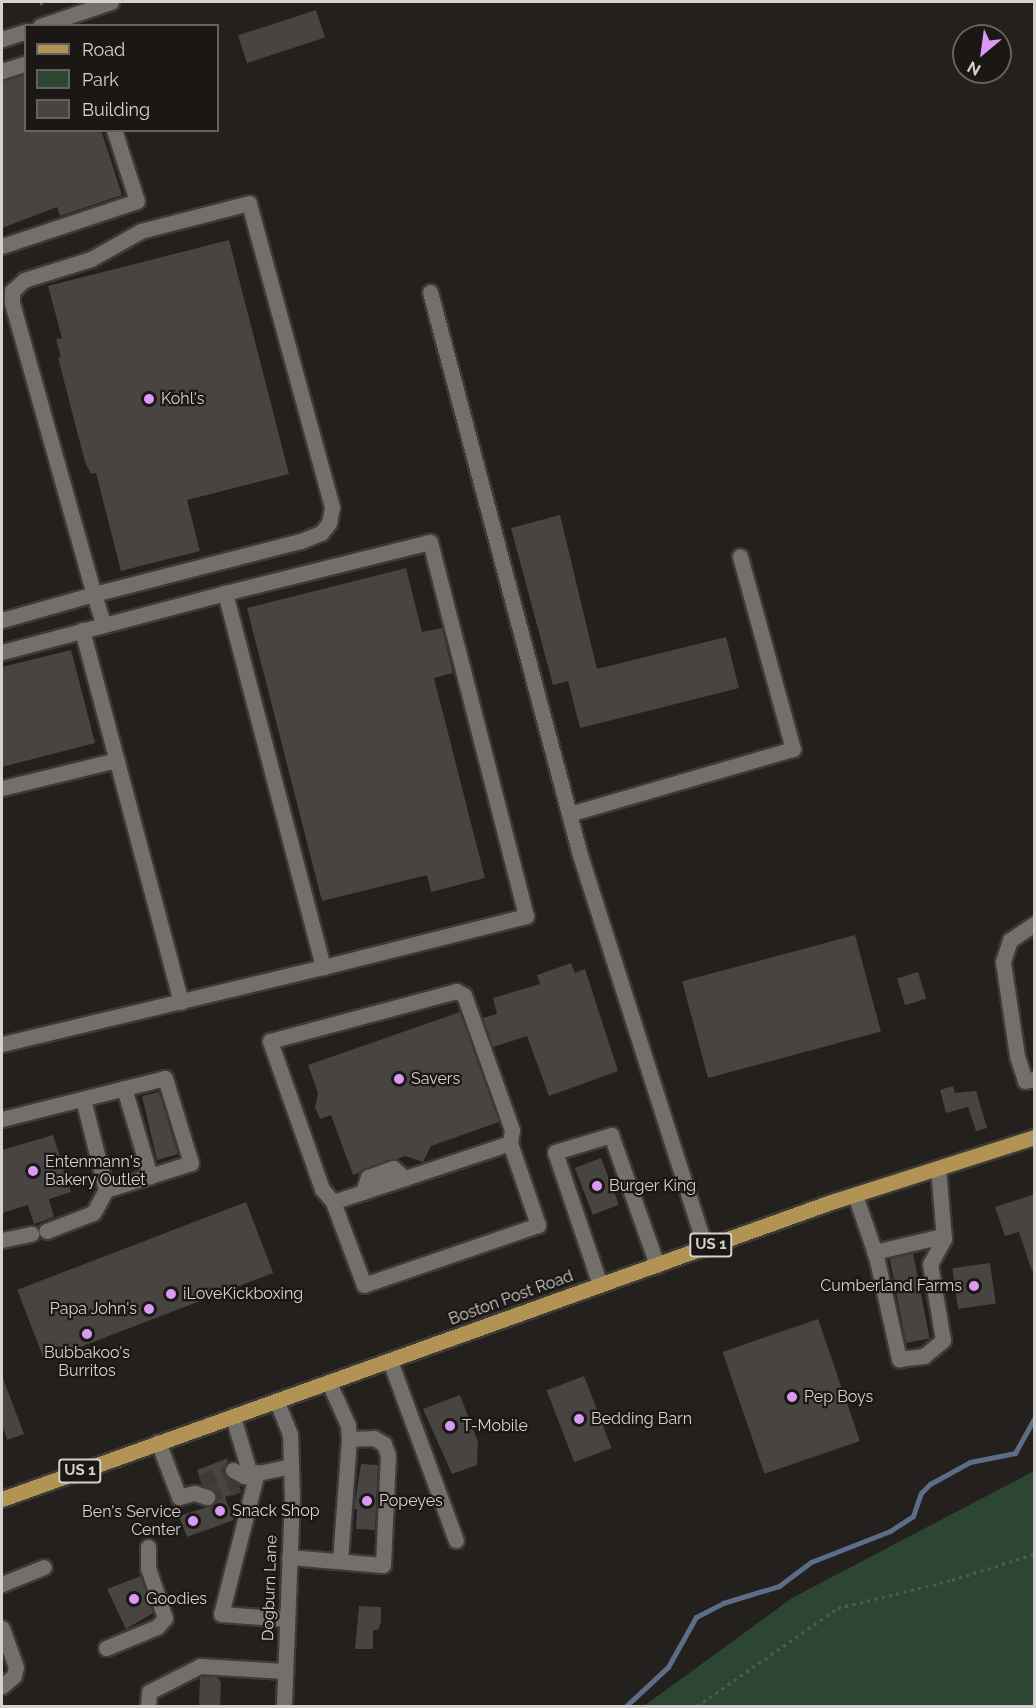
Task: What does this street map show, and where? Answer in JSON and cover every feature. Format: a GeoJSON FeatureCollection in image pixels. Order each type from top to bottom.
{"type":"FeatureCollection","features":[{"type":"Feature","properties":{"kind":"main road","name":"Boston Post Road"},"geometry":{"type":"LineString","coordinates":[[2,1499],[278,1402],[705,1247],[855,1195],[1035,1137]]}},
{"type":"Feature","properties":{"kind":"street"},"geometry":{"type":"LineString","coordinates":[[46,24],[111,2]]}},
{"type":"Feature","properties":{"kind":"street"},"geometry":{"type":"LineString","coordinates":[[2,39],[24,32]]}},
{"type":"Feature","properties":{"kind":"street"},"geometry":{"type":"LineString","coordinates":[[2,71],[24,64]]}},
{"type":"Feature","properties":{"kind":"street"},"geometry":{"type":"LineString","coordinates":[[2,246],[137,201],[115,132]]}},
{"type":"Feature","properties":{"kind":"street"},"geometry":{"type":"LineString","coordinates":[[2,620],[94,594],[301,541],[321,533],[329,523],[332,507],[249,203],[141,231],[91,260],[24,280],[12,291],[94,594],[103,624]]}},
{"type":"Feature","properties":{"kind":"street"},"geometry":{"type":"LineString","coordinates":[[430,292],[570,814],[705,1247]]}},
{"type":"Feature","properties":{"kind":"street"},"geometry":{"type":"LineString","coordinates":[[2,652],[103,624],[430,542],[526,916],[2,1044]]}},
{"type":"Feature","properties":{"kind":"street"},"geometry":{"type":"LineString","coordinates":[[570,814],[793,749],[740,556]]}},
{"type":"Feature","properties":{"kind":"street"},"geometry":{"type":"LineString","coordinates":[[225,594],[323,967]]}},
{"type":"Feature","properties":{"kind":"street"},"geometry":{"type":"LineString","coordinates":[[82,630],[181,1002]]}},
{"type":"Feature","properties":{"kind":"street"},"geometry":{"type":"LineString","coordinates":[[2,788],[117,760]]}},
{"type":"Feature","properties":{"kind":"street"},"geometry":{"type":"LineString","coordinates":[[1035,924],[1010,940],[1003,962],[1017,1056],[1025,1081],[1035,1079]]}},
{"type":"Feature","properties":{"kind":"street"},"geometry":{"type":"LineString","coordinates":[[456,991],[464,995],[512,1130],[510,1143],[538,1225],[364,1285],[333,1202],[322,1189],[270,1041],[456,991]]}},
{"type":"Feature","properties":{"kind":"street"},"geometry":{"type":"LineString","coordinates":[[2,1119],[165,1078],[191,1163],[106,1190],[93,1213],[38,1232],[2,1240]]}},
{"type":"Feature","properties":{"kind":"street"},"geometry":{"type":"LineString","coordinates":[[124,1088],[150,1176]]}},
{"type":"Feature","properties":{"kind":"street"},"geometry":{"type":"LineString","coordinates":[[83,1099],[106,1190]]}},
{"type":"Feature","properties":{"kind":"street"},"geometry":{"type":"LineString","coordinates":[[600,1286],[555,1152],[611,1135],[657,1265]]}},
{"type":"Feature","properties":{"kind":"street"},"geometry":{"type":"LineString","coordinates":[[333,1202],[510,1143]]}},
{"type":"Feature","properties":{"kind":"street"},"geometry":{"type":"LineString","coordinates":[[855,1195],[874,1252],[899,1359],[924,1356],[943,1341],[930,1264],[943,1236],[938,1168]]}},
{"type":"Feature","properties":{"kind":"street"},"geometry":{"type":"LineString","coordinates":[[874,1252],[943,1236]]}},
{"type":"Feature","properties":{"kind":"street"},"geometry":{"type":"LineString","coordinates":[[390,1361],[456,1540]]}},
{"type":"Feature","properties":{"kind":"street"},"geometry":{"type":"LineString","coordinates":[[329,1383],[348,1425],[349,1439],[340,1562]]}},
{"type":"Feature","properties":{"kind":"street","name":"Dogburn Lane"},"geometry":{"type":"LineString","coordinates":[[278,1402],[290,1434],[291,1466],[284,1707]]}},
{"type":"Feature","properties":{"kind":"street"},"geometry":{"type":"LineString","coordinates":[[233,1417],[244,1476],[221,1614],[287,1619]]}},
{"type":"Feature","properties":{"kind":"street"},"geometry":{"type":"LineString","coordinates":[[289,1557],[383,1565],[388,1455],[384,1444],[374,1438],[349,1439]]}},
{"type":"Feature","properties":{"kind":"street"},"geometry":{"type":"LineString","coordinates":[[158,1443],[178,1497],[201,1490]]}},
{"type":"Feature","properties":{"kind":"street"},"geometry":{"type":"LineString","coordinates":[[244,1476],[291,1466]]}},
{"type":"Feature","properties":{"kind":"street"},"geometry":{"type":"LineString","coordinates":[[105,1648],[157,1627],[165,1618],[148,1568],[148,1547]]}},
{"type":"Feature","properties":{"kind":"street"},"geometry":{"type":"LineString","coordinates":[[2,1584],[44,1567]]}},
{"type":"Feature","properties":{"kind":"street"},"geometry":{"type":"LineString","coordinates":[[2,1632],[16,1667],[14,1676],[2,1686]]}},
{"type":"Feature","properties":{"kind":"street"},"geometry":{"type":"LineString","coordinates":[[148,1707],[148,1692],[200,1666],[285,1671]]}},
{"type":"Feature","properties":{"kind":"path"},"geometry":{"type":"LineString","coordinates":[[41,2],[43,8]]}},
{"type":"Feature","properties":{"kind":"path"},"geometry":{"type":"LineString","coordinates":[[697,1707],[838,1608],[952,1580],[1035,1554]]}},
{"type":"Feature","properties":{"kind":"green space"},"geometry":{"type":"Polygon","coordinates":[[[1034,1471],[1034,1706],[644,1706],[792,1598],[1034,1471]]]}},
{"type":"Feature","properties":{"kind":"building"},"geometry":{"type":"Polygon","coordinates":[[[316,10],[325,38],[247,63],[238,35],[316,10]]]}},
{"type":"Feature","properties":{"kind":"building"},"geometry":{"type":"Polygon","coordinates":[[[24,74],[24,132],[102,132],[122,195],[60,216],[57,207],[2,228],[2,81],[24,74]]]}},
{"type":"Feature","properties":{"kind":"building"},"geometry":{"type":"Polygon","coordinates":[[[229,240],[289,474],[187,500],[200,551],[121,571],[96,473],[91,474],[85,462],[58,358],[61,357],[56,339],[62,338],[48,286],[229,240]]]}},
{"type":"Feature","properties":{"kind":"building"},"geometry":{"type":"Polygon","coordinates":[[[560,515],[597,669],[726,637],[739,688],[580,728],[568,681],[553,685],[511,528],[560,515]]]}},
{"type":"Feature","properties":{"kind":"building"},"geometry":{"type":"Polygon","coordinates":[[[406,568],[422,632],[442,628],[453,673],[434,678],[485,878],[431,892],[427,875],[322,901],[247,608],[406,568]]]}},
{"type":"Feature","properties":{"kind":"building"},"geometry":{"type":"Polygon","coordinates":[[[71,650],[95,743],[2,767],[2,667],[71,650]]]}},
{"type":"Feature","properties":{"kind":"building"},"geometry":{"type":"Polygon","coordinates":[[[855,935],[881,1032],[708,1078],[682,981],[855,935]]]}},
{"type":"Feature","properties":{"kind":"building"},"geometry":{"type":"Polygon","coordinates":[[[571,963],[575,973],[585,969],[618,1071],[549,1096],[527,1036],[493,1047],[483,1018],[497,1014],[493,998],[540,984],[537,975],[571,963]]]}},
{"type":"Feature","properties":{"kind":"building"},"geometry":{"type":"Polygon","coordinates":[[[918,972],[926,999],[905,1005],[897,978],[918,972]]]}},
{"type":"Feature","properties":{"kind":"building","name":"Savers"},"geometry":{"type":"Polygon","coordinates":[[[460,1012],[499,1122],[431,1146],[423,1162],[405,1156],[353,1175],[331,1115],[320,1119],[315,1107],[318,1093],[308,1065],[460,1012]]]}},
{"type":"Feature","properties":{"kind":"building"},"geometry":{"type":"Polygon","coordinates":[[[953,1086],[955,1093],[976,1091],[987,1128],[976,1131],[968,1107],[946,1113],[940,1090],[953,1086]]]}},
{"type":"Feature","properties":{"kind":"building"},"geometry":{"type":"Polygon","coordinates":[[[159,1092],[178,1154],[157,1160],[142,1096],[159,1092]]]}},
{"type":"Feature","properties":{"kind":"building","name":"Entenmann's Bakery Outlet"},"geometry":{"type":"Polygon","coordinates":[[[53,1135],[71,1192],[49,1199],[54,1217],[34,1224],[28,1205],[2,1213],[2,1150],[53,1135]]]}},
{"type":"Feature","properties":{"kind":"building","name":"Burger King"},"geometry":{"type":"Polygon","coordinates":[[[601,1158],[619,1205],[593,1215],[575,1168],[601,1158]]]}},
{"type":"Feature","properties":{"kind":"building"},"geometry":{"type":"Polygon","coordinates":[[[1035,1194],[1035,1270],[1032,1271],[1019,1232],[1005,1236],[995,1207],[1035,1194]]]}},
{"type":"Feature","properties":{"kind":"building"},"geometry":{"type":"Polygon","coordinates":[[[246,1202],[273,1273],[45,1361],[17,1290],[246,1202]]]}},
{"type":"Feature","properties":{"kind":"building","name":"Cumberland Farms"},"geometry":{"type":"Polygon","coordinates":[[[913,1253],[930,1338],[906,1343],[889,1258],[913,1253]]]}},
{"type":"Feature","properties":{"kind":"building","name":"Cumberland Farms"},"geometry":{"type":"Polygon","coordinates":[[[990,1263],[996,1304],[958,1309],[952,1268],[990,1263]]]}},
{"type":"Feature","properties":{"kind":"building","name":"Pep Boys"},"geometry":{"type":"Polygon","coordinates":[[[818,1319],[860,1441],[765,1474],[723,1352],[818,1319]]]}},
{"type":"Feature","properties":{"kind":"building"},"geometry":{"type":"Polygon","coordinates":[[[2,1376],[24,1434],[7,1440],[2,1424],[2,1376]]]}},
{"type":"Feature","properties":{"kind":"building","name":"Bedding Barn"},"geometry":{"type":"Polygon","coordinates":[[[584,1376],[612,1448],[574,1462],[547,1390],[584,1376]]]}},
{"type":"Feature","properties":{"kind":"building","name":"T-Mobile"},"geometry":{"type":"Polygon","coordinates":[[[460,1395],[478,1442],[477,1465],[452,1474],[423,1409],[460,1395]]]}},
{"type":"Feature","properties":{"kind":"building"},"geometry":{"type":"Polygon","coordinates":[[[228,1458],[224,1475],[238,1484],[241,1491],[225,1497],[234,1520],[187,1537],[179,1516],[210,1506],[216,1499],[214,1490],[203,1485],[197,1470],[228,1458]]]}},
{"type":"Feature","properties":{"kind":"building","name":"Popeyes"},"geometry":{"type":"Polygon","coordinates":[[[361,1464],[378,1465],[375,1530],[356,1529],[357,1509],[354,1509],[361,1464]]]}},
{"type":"Feature","properties":{"kind":"building","name":"Goodies"},"geometry":{"type":"Polygon","coordinates":[[[141,1576],[153,1613],[126,1629],[107,1589],[141,1576]]]}},
{"type":"Feature","properties":{"kind":"building"},"geometry":{"type":"Polygon","coordinates":[[[359,1606],[381,1607],[381,1622],[378,1630],[373,1630],[373,1649],[355,1649],[359,1606]]]}},
{"type":"Feature","properties":{"kind":"building"},"geometry":{"type":"Polygon","coordinates":[[[200,1677],[217,1677],[221,1682],[220,1707],[199,1707],[200,1677]]]}},
{"type":"Feature","properties":{"kind":"waterway"},"geometry":{"type":"LineString","coordinates":[[626,1706],[668,1667],[696,1617],[723,1603],[779,1586],[811,1562],[890,1531],[913,1516],[921,1493],[930,1484],[970,1462],[1015,1453],[1034,1419]]}},
{"type":"Feature","properties":{"kind":"tunnel"},"geometry":{"type":"LineString","coordinates":[[201,1482],[233,1470]]}},
{"type":"Feature","properties":{"kind":"tunnel"},"geometry":{"type":"LineString","coordinates":[[207,1497],[239,1485]]}},
{"type":"Feature","properties":{"kind":"place","name":"Kohl's"},"geometry":{"type":"Point","coordinates":[149,399]}},
{"type":"Feature","properties":{"kind":"place","name":"Savers"},"geometry":{"type":"Point","coordinates":[399,1079]}},
{"type":"Feature","properties":{"kind":"place","name":"Entenmann's Bakery Outlet"},"geometry":{"type":"Point","coordinates":[33,1171]}},
{"type":"Feature","properties":{"kind":"place","name":"Burger King"},"geometry":{"type":"Point","coordinates":[597,1186]}},
{"type":"Feature","properties":{"kind":"place","name":"Cumberland Farms"},"geometry":{"type":"Point","coordinates":[974,1286]}},
{"type":"Feature","properties":{"kind":"place","name":"iLoveKickboxing"},"geometry":{"type":"Point","coordinates":[171,1294]}},
{"type":"Feature","properties":{"kind":"place","name":"Papa John's"},"geometry":{"type":"Point","coordinates":[149,1309]}},
{"type":"Feature","properties":{"kind":"place","name":"Bubbakoo's Burritos"},"geometry":{"type":"Point","coordinates":[87,1334]}},
{"type":"Feature","properties":{"kind":"place","name":"Pep Boys"},"geometry":{"type":"Point","coordinates":[792,1397]}},
{"type":"Feature","properties":{"kind":"place","name":"Bedding Barn"},"geometry":{"type":"Point","coordinates":[579,1419]}},
{"type":"Feature","properties":{"kind":"place","name":"T-Mobile"},"geometry":{"type":"Point","coordinates":[450,1426]}},
{"type":"Feature","properties":{"kind":"place","name":"Popeyes"},"geometry":{"type":"Point","coordinates":[367,1501]}},
{"type":"Feature","properties":{"kind":"place","name":"Snack Shop"},"geometry":{"type":"Point","coordinates":[220,1511]}},
{"type":"Feature","properties":{"kind":"place","name":"Ben's Service Center"},"geometry":{"type":"Point","coordinates":[193,1521]}},
{"type":"Feature","properties":{"kind":"place","name":"Goodies"},"geometry":{"type":"Point","coordinates":[134,1599]}}]}
